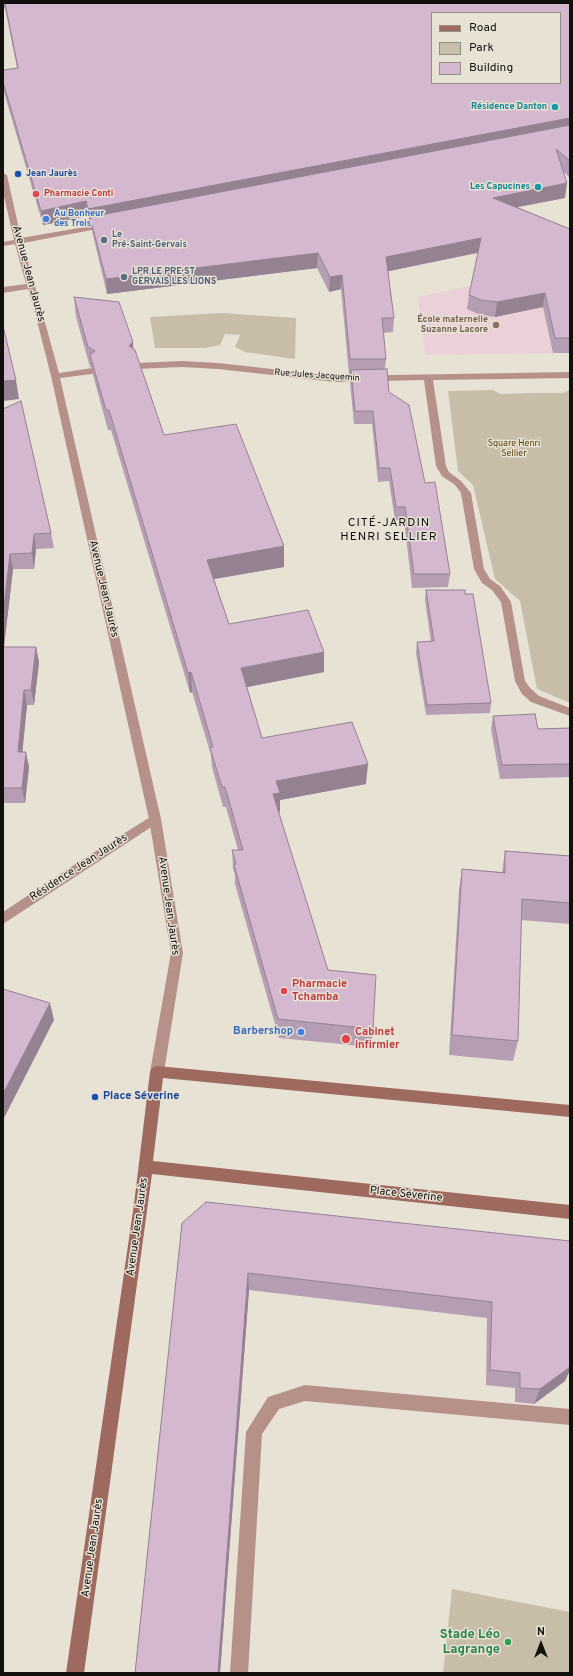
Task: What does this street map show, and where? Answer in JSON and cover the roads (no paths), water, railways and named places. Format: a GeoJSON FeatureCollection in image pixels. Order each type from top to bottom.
{"type":"FeatureCollection","features":[{"type":"Feature","properties":{"kind":"street"},"geometry":{"type":"LineString","coordinates":[[3,6],[40,3]]}},
{"type":"Feature","properties":{"kind":"street","name":"Avenue Jean Jaurès"},"geometry":{"type":"LineString","coordinates":[[3,175],[18,241],[55,376],[155,819],[177,953],[158,1072],[75,1673]]}},
{"type":"Feature","properties":{"kind":"street"},"geometry":{"type":"LineString","coordinates":[[3,244],[115,224]]}},
{"type":"Feature","properties":{"kind":"street"},"geometry":{"type":"LineString","coordinates":[[3,290],[31,286]]}},
{"type":"Feature","properties":{"kind":"street","name":"Rue Jules Jacquemin"},"geometry":{"type":"LineString","coordinates":[[136,366],[182,364],[218,366],[335,379],[570,375]]}},
{"type":"Feature","properties":{"kind":"street"},"geometry":{"type":"LineString","coordinates":[[55,376],[92,371]]}},
{"type":"Feature","properties":{"kind":"street"},"geometry":{"type":"LineString","coordinates":[[428,378],[441,466],[445,474],[458,483],[466,493],[479,568],[486,581],[496,588],[506,602],[520,681],[526,691],[535,699],[570,712]]}},
{"type":"Feature","properties":{"kind":"street","name":"Résidence Jean Jaurès"},"geometry":{"type":"LineString","coordinates":[[3,919],[81,866],[155,819]]}},
{"type":"Feature","properties":{"kind":"street"},"geometry":{"type":"LineString","coordinates":[[158,1072],[570,1111]]}},
{"type":"Feature","properties":{"kind":"street","name":"Place Séverine"},"geometry":{"type":"LineString","coordinates":[[146,1167],[570,1212]]}},
{"type":"Feature","properties":{"kind":"street"},"geometry":{"type":"LineString","coordinates":[[240,1673],[254,1432],[274,1403],[305,1393],[570,1417]]}},
{"type":"Feature","properties":{"kind":"place","name":"Résidence Danton"},"geometry":{"type":"Point","coordinates":[555,107]}},
{"type":"Feature","properties":{"kind":"place","name":"Jean Jaurès"},"geometry":{"type":"Point","coordinates":[18,174]}},
{"type":"Feature","properties":{"kind":"place","name":"Les Capucines"},"geometry":{"type":"Point","coordinates":[538,187]}},
{"type":"Feature","properties":{"kind":"place","name":"Pharmacie Conti"},"geometry":{"type":"Point","coordinates":[36,194]}},
{"type":"Feature","properties":{"kind":"place","name":"Au Bonheur des Trois"},"geometry":{"type":"Point","coordinates":[46,219]}},
{"type":"Feature","properties":{"kind":"place","name":"Le Pré-Saint-Gervais"},"geometry":{"type":"Point","coordinates":[104,240]}},
{"type":"Feature","properties":{"kind":"place","name":"LPR LE PRE ST GERVAIS LES LIONS"},"geometry":{"type":"Point","coordinates":[124,277]}},
{"type":"Feature","properties":{"kind":"place","name":"École maternelle Suzanne Lacore"},"geometry":{"type":"Point","coordinates":[496,325]}},
{"type":"Feature","properties":{"kind":"place","name":"Pharmacie Tchamba"},"geometry":{"type":"Point","coordinates":[284,991]}},
{"type":"Feature","properties":{"kind":"place","name":"Barbershop"},"geometry":{"type":"Point","coordinates":[301,1032]}},
{"type":"Feature","properties":{"kind":"place","name":"Cabinet infirmier"},"geometry":{"type":"Point","coordinates":[346,1039]}},
{"type":"Feature","properties":{"kind":"place","name":"Place Séverine"},"geometry":{"type":"Point","coordinates":[95,1097]}},
{"type":"Feature","properties":{"kind":"place","name":"Stade Léo Lagrange"},"geometry":{"type":"Point","coordinates":[508,1642]}},
{"type":"Feature","properties":{"kind":"district","name":"CITÉ-JARDIN HENRI SELLIER"},"geometry":{"type":"Point","coordinates":[389,531]}},
{"type":"Feature","properties":{"kind":"park label","name":"Square Henri Sellier"},"geometry":{"type":"Point","coordinates":[514,450]}}]}
